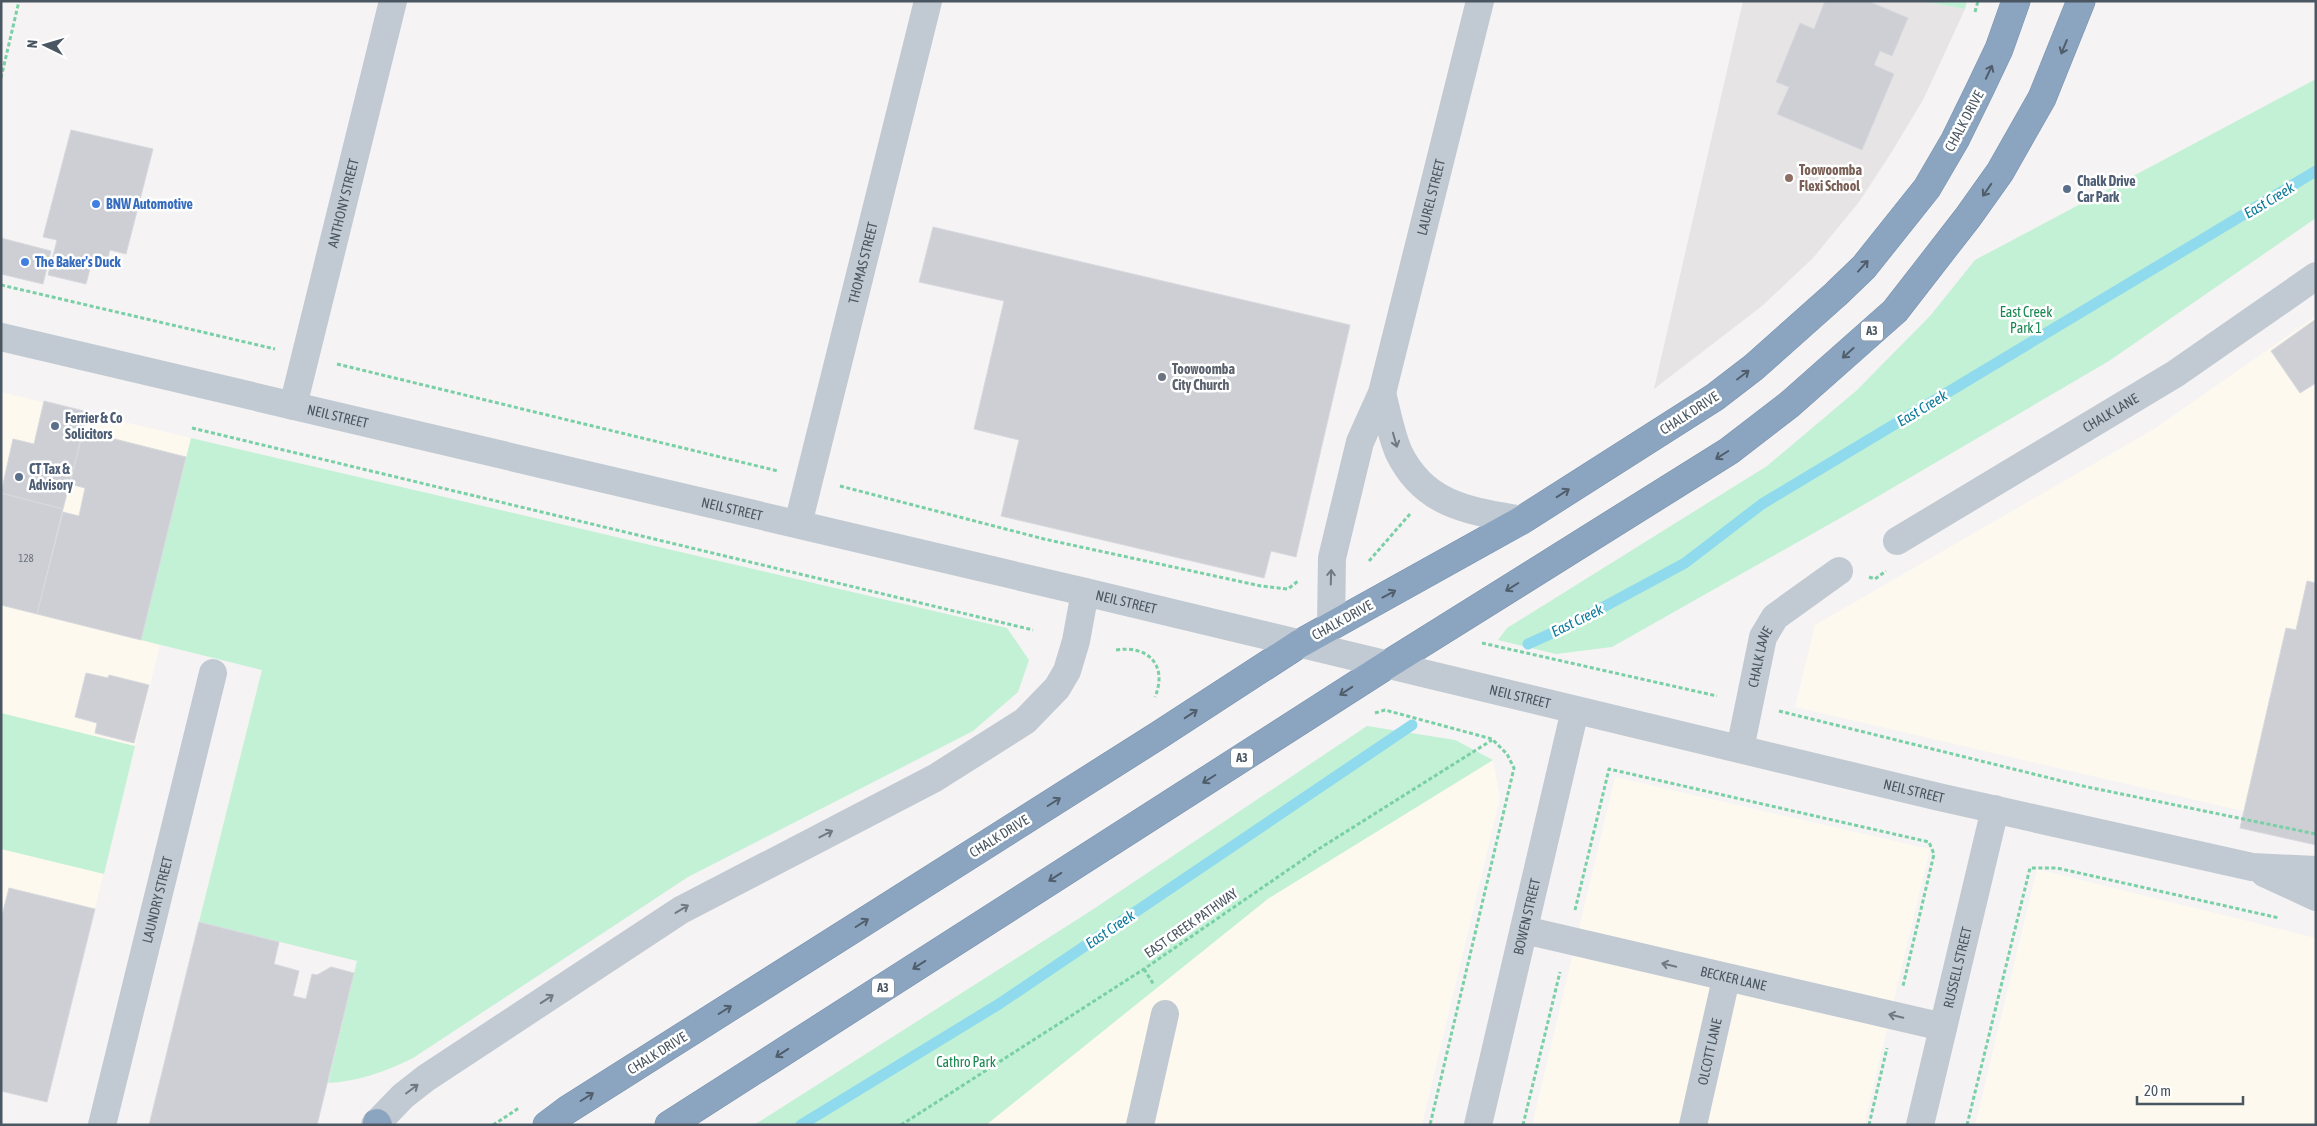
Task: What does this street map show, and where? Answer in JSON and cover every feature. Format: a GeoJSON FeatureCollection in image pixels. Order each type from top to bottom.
{"type":"FeatureCollection","features":[{"type":"Feature","properties":{"kind":"highway","name":"CHALK DRIVE"},"geometry":{"type":"LineString","coordinates":[[547,1125],[575,1104],[1134,751],[1299,644],[1522,520],[1715,397],[1754,367],[1805,323],[1864,267],[1927,188],[1955,140],[1999,49],[2016,1]]}},
{"type":"Feature","properties":{"kind":"highway","name":"A3"},"geometry":{"type":"LineString","coordinates":[[669,1125],[1387,665],[1729,451],[1790,404],[1895,311],[1968,217],[2000,172],[2042,98],[2081,1]]}},
{"type":"Feature","properties":{"kind":"street","name":"ANTHONY STREET"},"geometry":{"type":"LineString","coordinates":[[293,406],[394,1]]}},
{"type":"Feature","properties":{"kind":"street","name":"THOMAS STREET"},"geometry":{"type":"LineString","coordinates":[[798,524],[928,1]]}},
{"type":"Feature","properties":{"kind":"street","name":"LAUREL STREET"},"geometry":{"type":"LineString","coordinates":[[1331,625],[1332,558],[1360,442],[1382,393],[1480,1]]}},
{"type":"Feature","properties":{"kind":"street","name":"CHALK LANE"},"geometry":{"type":"LineString","coordinates":[[1897,541],[2175,374],[2316,276]]}},
{"type":"Feature","properties":{"kind":"street","name":"NEIL STREET"},"geometry":{"type":"LineString","coordinates":[[1,336],[1995,809],[2252,868],[2316,870]]}},
{"type":"Feature","properties":{"kind":"street"},"geometry":{"type":"LineString","coordinates":[[1382,393],[1399,452],[1429,492],[1444,501],[1465,508],[1522,520]]}},
{"type":"Feature","properties":{"kind":"street","name":"CHALK LANE"},"geometry":{"type":"LineString","coordinates":[[1740,749],[1759,647],[1769,626],[1776,617],[1839,571]]}},
{"type":"Feature","properties":{"kind":"street"},"geometry":{"type":"LineString","coordinates":[[377,1124],[403,1096],[426,1078],[682,910],[935,778],[1026,721],[1057,688],[1067,671],[1076,641],[1085,592]]}},
{"type":"Feature","properties":{"kind":"street","name":"LAUNDRY STREET"},"geometry":{"type":"LineString","coordinates":[[102,1125],[213,673]]}},
{"type":"Feature","properties":{"kind":"street","name":"BOWEN STREET"},"geometry":{"type":"LineString","coordinates":[[1478,1125],[1576,710]]}},
{"type":"Feature","properties":{"kind":"street","name":"RUSSELL STREET"},"geometry":{"type":"LineString","coordinates":[[1920,1125],[1995,809]]}},
{"type":"Feature","properties":{"kind":"street","name":"NEIL STREET"},"geometry":{"type":"LineString","coordinates":[[2252,868],[2316,897]]}},
{"type":"Feature","properties":{"kind":"street","name":"BECKER LANE"},"geometry":{"type":"LineString","coordinates":[[1524,930],[1726,979],[1943,1027]]}},
{"type":"Feature","properties":{"kind":"street","name":"OLCOTT LANE"},"geometry":{"type":"LineString","coordinates":[[1693,1125],[1726,979]]}},
{"type":"Feature","properties":{"kind":"street"},"geometry":{"type":"LineString","coordinates":[[1140,1125],[1165,1014]]}},
{"type":"Feature","properties":{"kind":"path"},"geometry":{"type":"LineString","coordinates":[[1,78],[19,1]]}},
{"type":"Feature","properties":{"kind":"path"},"geometry":{"type":"LineString","coordinates":[[1972,21],[1978,1]]}},
{"type":"Feature","properties":{"kind":"path"},"geometry":{"type":"LineString","coordinates":[[1,285],[305,356],[809,478],[1044,539],[1260,586],[1288,589],[1298,582],[1300,576]]}},
{"type":"Feature","properties":{"kind":"path"},"geometry":{"type":"LineString","coordinates":[[192,428],[1034,630]]}},
{"type":"Feature","properties":{"kind":"path"},"geometry":{"type":"LineString","coordinates":[[1369,561],[1429,492]]}},
{"type":"Feature","properties":{"kind":"path"},"geometry":{"type":"LineString","coordinates":[[1479,642],[1749,703],[2078,785],[2316,834]]}},
{"type":"Feature","properties":{"kind":"path"},"geometry":{"type":"LineString","coordinates":[[1385,710],[1492,739],[1507,754],[1514,768],[1430,1125]]}},
{"type":"Feature","properties":{"kind":"path","name":"EAST CREEK PATHWAY"},"geometry":{"type":"LineString","coordinates":[[901,1125],[1144,969],[1318,850],[1492,739]]}},
{"type":"Feature","properties":{"kind":"path"},"geometry":{"type":"LineString","coordinates":[[1609,769],[1929,842],[1934,854],[1927,886]]}},
{"type":"Feature","properties":{"kind":"path"},"geometry":{"type":"LineString","coordinates":[[1967,1125],[2030,868],[2057,868],[2287,920]]}},
{"type":"Feature","properties":{"kind":"shaded area","name":"Toowoomba Flexi School"},"geometry":{"type":"Polygon","coordinates":[[[1743,1],[1921,1],[1965,9],[1923,100],[1859,202],[1813,258],[1762,306],[1654,389],[1743,1]]]}},
{"type":"Feature","properties":{"kind":"shaded area"},"geometry":{"type":"Polygon","coordinates":[[[2316,316],[2316,828],[1795,707],[1815,625],[2154,429],[2316,316]]]}},
{"type":"Feature","properties":{"kind":"shaded area"},"geometry":{"type":"Polygon","coordinates":[[[1,392],[191,438],[141,640],[160,645],[47,1102],[1,1091],[1,392]]]}},
{"type":"Feature","properties":{"kind":"shaded area"},"geometry":{"type":"Polygon","coordinates":[[[1493,760],[1500,798],[1422,1125],[986,1125],[1269,898],[1493,760]]]}},
{"type":"Feature","properties":{"kind":"shaded area"},"geometry":{"type":"Polygon","coordinates":[[[1615,777],[1930,849],[1864,1125],[1532,1125],[1615,777]]]}},
{"type":"Feature","properties":{"kind":"shaded area"},"geometry":{"type":"Polygon","coordinates":[[[2037,869],[2316,938],[2316,1125],[1975,1125],[2037,869]]]}},
{"type":"Feature","properties":{"kind":"green space"},"geometry":{"type":"Polygon","coordinates":[[[1921,1],[1967,1],[1965,9],[1921,1]]]}},
{"type":"Feature","properties":{"kind":"green space","name":"East Creek Park 1"},"geometry":{"type":"Polygon","coordinates":[[[2316,79],[2316,218],[2109,361],[1858,508],[1612,647],[1556,654],[1498,640],[1507,628],[1767,466],[1856,391],[1930,316],[1975,260],[2316,79]]]}},
{"type":"Feature","properties":{"kind":"green space"},"geometry":{"type":"Polygon","coordinates":[[[191,438],[1007,628],[1029,660],[1018,692],[973,731],[688,877],[413,1058],[372,1075],[328,1083],[357,961],[199,922],[262,670],[141,640],[191,438]]]}},
{"type":"Feature","properties":{"kind":"green space"},"geometry":{"type":"Polygon","coordinates":[[[1,713],[135,746],[104,874],[1,849],[1,713]]]}},
{"type":"Feature","properties":{"kind":"green space","name":"Cathro Park"},"geometry":{"type":"Polygon","coordinates":[[[1367,726],[1455,740],[1493,760],[1269,898],[986,1125],[754,1125],[1089,912],[1367,726]]]}},
{"type":"Feature","properties":{"kind":"building"},"geometry":{"type":"Polygon","coordinates":[[[1825,1],[1868,1],[1908,18],[1892,56],[1880,51],[1874,65],[1894,74],[1862,150],[1777,114],[1789,87],[1776,82],[1800,23],[1814,29],[1825,1]]]}},
{"type":"Feature","properties":{"kind":"building"},"geometry":{"type":"Polygon","coordinates":[[[71,130],[153,149],[126,254],[110,250],[105,268],[91,265],[86,284],[48,275],[57,240],[43,237],[71,130]]]}},
{"type":"Feature","properties":{"kind":"building","name":"Toowoomba City Church"},"geometry":{"type":"Polygon","coordinates":[[[933,227],[1350,325],[1296,557],[1271,551],[1264,578],[1001,516],[1019,440],[974,429],[1004,301],[919,282],[933,227]]]}},
{"type":"Feature","properties":{"kind":"building","name":"The Baker's Duck"},"geometry":{"type":"Polygon","coordinates":[[[1,238],[51,251],[43,284],[1,274],[1,238]]]}},
{"type":"Feature","properties":{"kind":"building"},"geometry":{"type":"Polygon","coordinates":[[[2316,319],[2316,383],[2300,393],[2271,351],[2316,319]]]}},
{"type":"Feature","properties":{"kind":"building"},"geometry":{"type":"Polygon","coordinates":[[[44,401],[88,412],[63,509],[1,493],[13,439],[34,444],[44,401]]]}},
{"type":"Feature","properties":{"kind":"building"},"geometry":{"type":"Polygon","coordinates":[[[83,431],[186,457],[141,640],[37,614],[63,512],[79,516],[85,488],[70,484],[83,431]]]}},
{"type":"Feature","properties":{"kind":"building"},"geometry":{"type":"Polygon","coordinates":[[[1,493],[63,509],[37,614],[1,605],[1,493]]]}},
{"type":"Feature","properties":{"kind":"building"},"geometry":{"type":"Polygon","coordinates":[[[2307,581],[2316,583],[2316,845],[2240,828],[2286,628],[2296,630],[2307,581]]]}},
{"type":"Feature","properties":{"kind":"building"},"geometry":{"type":"Polygon","coordinates":[[[86,673],[108,678],[109,675],[149,685],[134,743],[95,733],[97,723],[75,717],[86,673]]]}},
{"type":"Feature","properties":{"kind":"building"},"geometry":{"type":"Polygon","coordinates":[[[9,888],[95,909],[47,1102],[1,1091],[1,919],[9,888]]]}},
{"type":"Feature","properties":{"kind":"building"},"geometry":{"type":"Polygon","coordinates":[[[199,922],[279,942],[274,964],[299,971],[293,996],[306,999],[312,974],[317,975],[331,967],[354,973],[317,1125],[149,1125],[199,922]]]}},
{"type":"Feature","properties":{"kind":"waterway","name":"East Creek"},"geometry":{"type":"LineString","coordinates":[[1528,644],[1572,624],[1685,563],[1762,504],[2316,171]]}},
{"type":"Feature","properties":{"kind":"waterway","name":"East Creek"},"geometry":{"type":"LineString","coordinates":[[801,1125],[999,1004],[1412,725]]}},
{"type":"Feature","properties":{"kind":"place","name":"Toowoomba Flexi School"},"geometry":{"type":"Point","coordinates":[1789,178]}},
{"type":"Feature","properties":{"kind":"place","name":"Chalk Drive Car Park"},"geometry":{"type":"Point","coordinates":[2067,189]}},
{"type":"Feature","properties":{"kind":"place","name":"BNW Automotive"},"geometry":{"type":"Point","coordinates":[96,204]}},
{"type":"Feature","properties":{"kind":"place","name":"The Baker's Duck"},"geometry":{"type":"Point","coordinates":[25,262]}},
{"type":"Feature","properties":{"kind":"place","name":"Toowoomba City Church"},"geometry":{"type":"Point","coordinates":[1162,377]}},
{"type":"Feature","properties":{"kind":"place","name":"Ferrier & Co Solicitors"},"geometry":{"type":"Point","coordinates":[55,426]}},
{"type":"Feature","properties":{"kind":"place","name":"CT Tax & Advisory"},"geometry":{"type":"Point","coordinates":[19,477]}}]}
